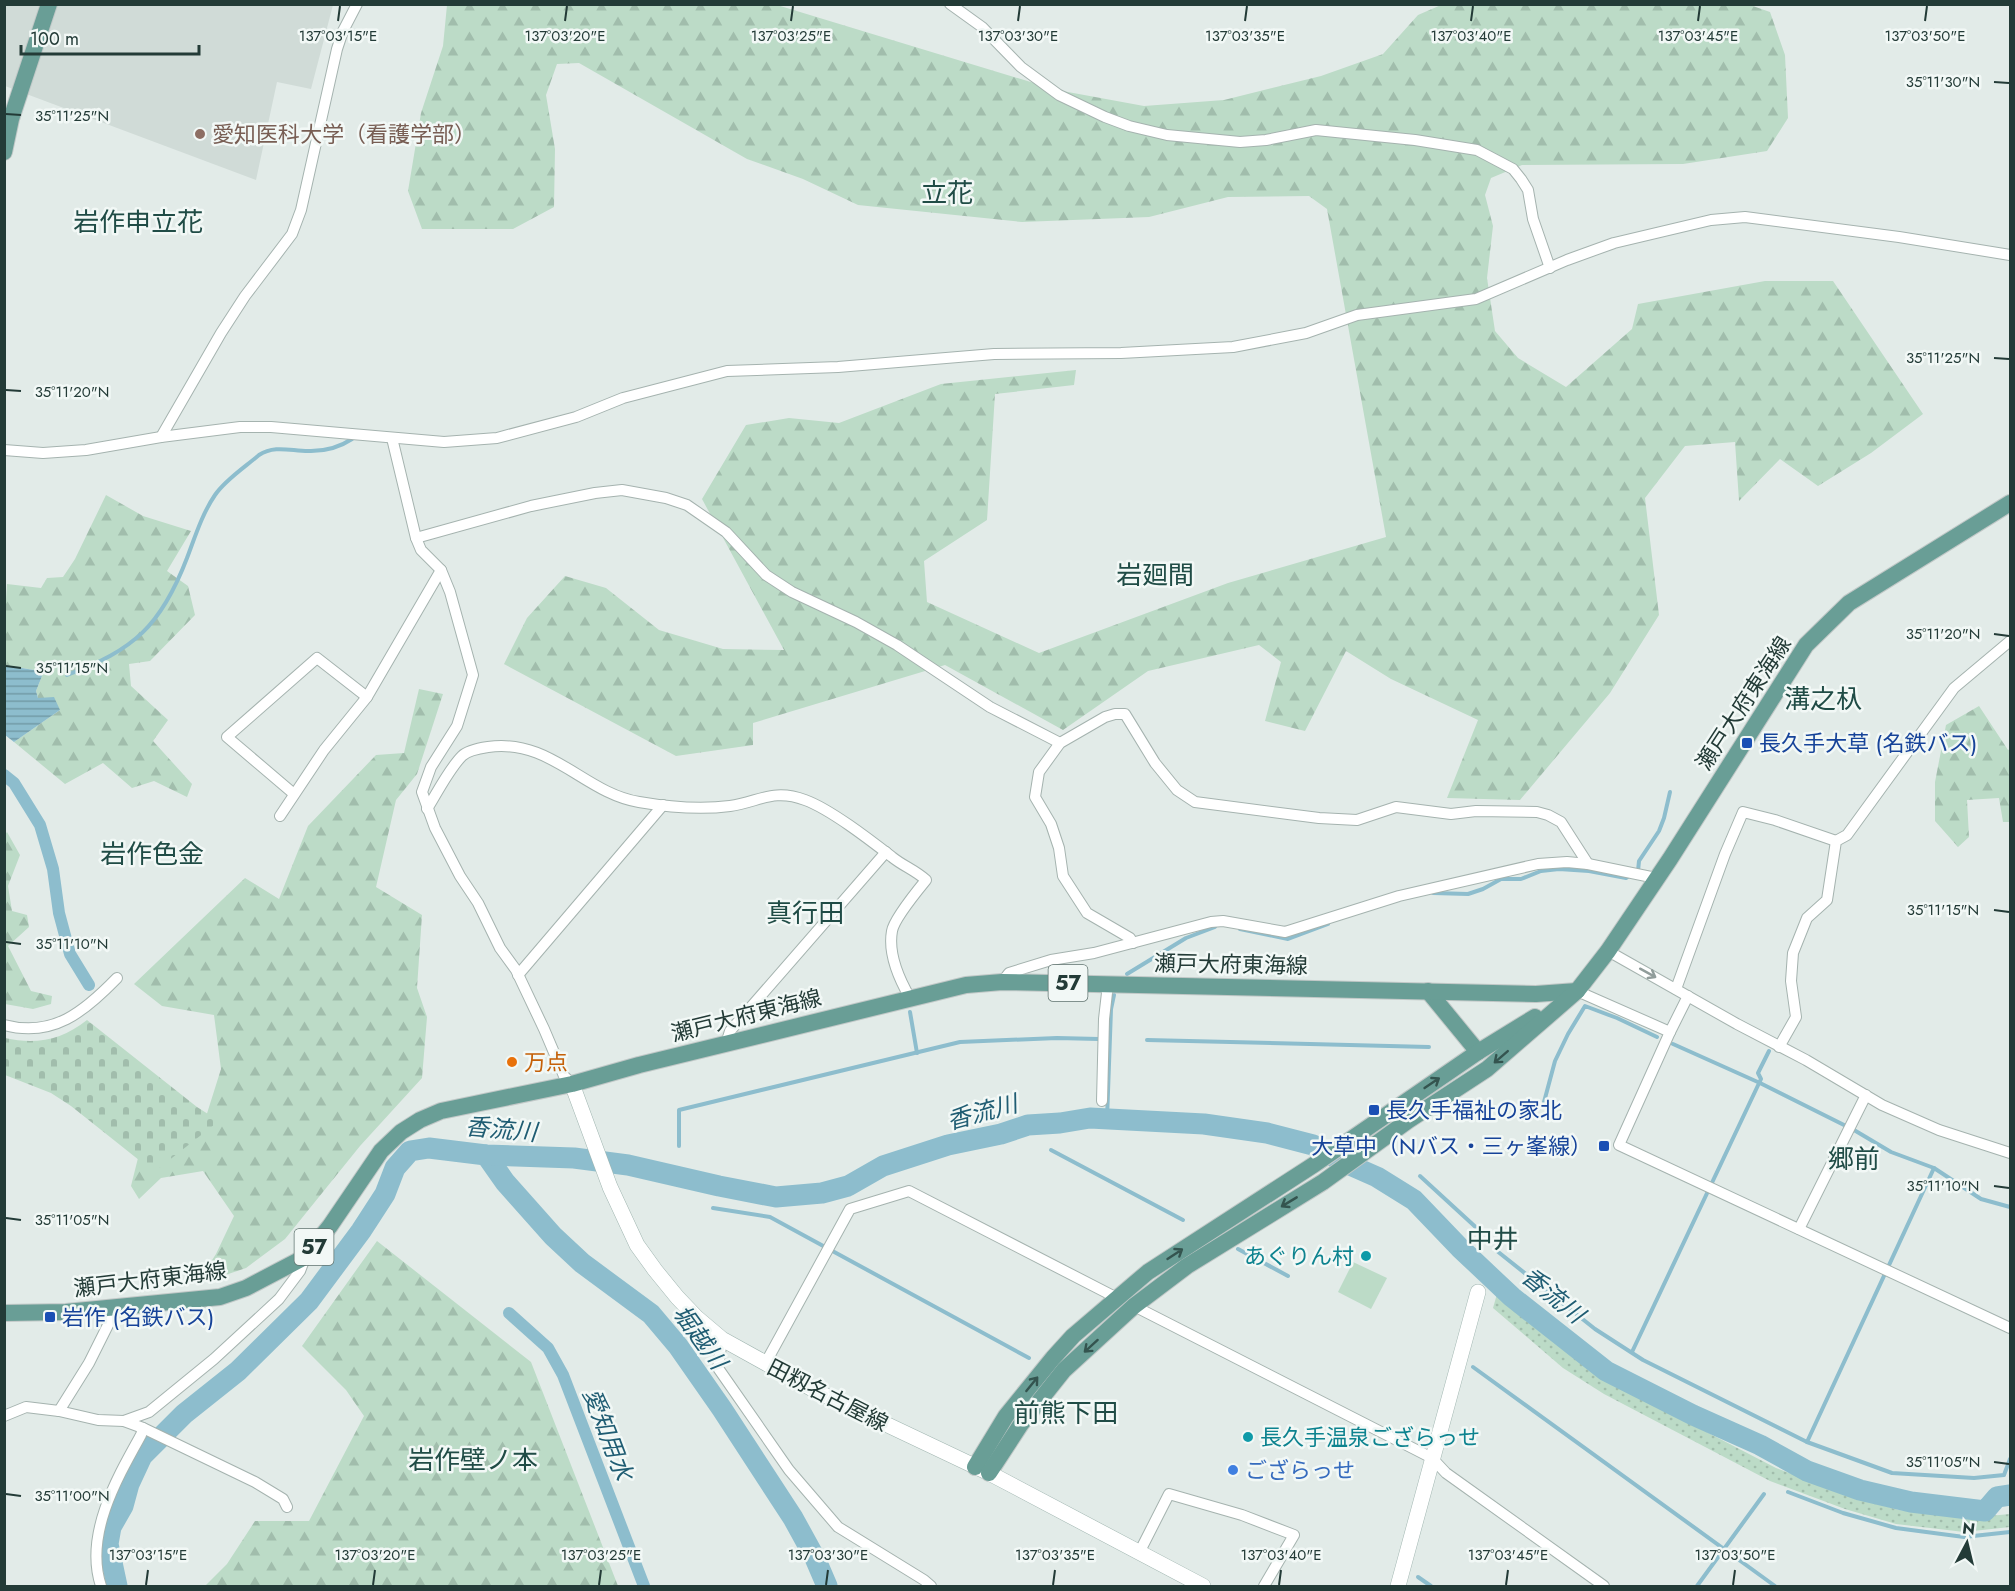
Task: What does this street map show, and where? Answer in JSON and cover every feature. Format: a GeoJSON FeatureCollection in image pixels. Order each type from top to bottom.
{"type":"FeatureCollection","features":[{"type":"Feature","properties":{"kind":"main road"},"geometry":{"type":"LineString","coordinates":[[4,152],[11,120],[49,4]]}},
{"type":"Feature","properties":{"kind":"main road","name":"瀬戸大府東海線"},"geometry":{"type":"LineString","coordinates":[[982,1470],[1064,1370],[1134,1306],[1187,1266],[1338,1171],[1409,1120],[1488,1069],[1577,991],[1608,951],[1656,879],[1806,645],[1849,603],[2010,503]]}},
{"type":"Feature","properties":{"kind":"main road","name":"瀬戸大府東海線"},"geometry":{"type":"LineString","coordinates":[[4,1313],[66,1312],[220,1297],[246,1288],[305,1257],[330,1226],[381,1151],[401,1132],[441,1111],[572,1084],[639,1065],[966,985],[1002,982],[1536,994],[1577,991]]}},
{"type":"Feature","properties":{"kind":"main road"},"geometry":{"type":"LineString","coordinates":[[1428,991],[1478,1052]]}},
{"type":"Feature","properties":{"kind":"main road","name":"瀬戸大府東海線"},"geometry":{"type":"LineString","coordinates":[[982,1470],[1006,1416],[1053,1358],[1148,1272],[1316,1164],[1478,1052],[1577,991]]}},
{"type":"Feature","properties":{"kind":"main road","name":"田籾名古屋線"},"geometry":{"type":"LineString","coordinates":[[572,1084],[590,1138],[637,1245],[655,1270],[696,1317],[722,1339],[816,1391],[982,1470],[1203,1587]]}},
{"type":"Feature","properties":{"kind":"main road"},"geometry":{"type":"LineString","coordinates":[[1398,1587],[1478,1292]]}},
{"type":"Feature","properties":{"kind":"street"},"geometry":{"type":"LineString","coordinates":[[161,437],[220,333],[292,234],[301,210],[337,49],[343,31],[357,4]]}},
{"type":"Feature","properties":{"kind":"street"},"geometry":{"type":"LineString","coordinates":[[950,4],[982,27],[1021,67],[1059,95],[1104,117],[1129,126],[1167,135],[1240,142],[1266,140],[1316,130],[1415,140],[1477,150],[1513,169],[1521,178],[1528,190],[1533,219],[1550,268]]}},
{"type":"Feature","properties":{"kind":"street"},"geometry":{"type":"LineString","coordinates":[[4,450],[64,452],[240,427],[271,427],[444,442],[497,438],[576,417],[623,398],[727,370],[838,367],[984,354],[1142,352],[1233,347],[1306,333],[1357,315],[1476,299],[1614,243],[1711,220],[1745,217],[1899,237],[2010,255]]}},
{"type":"Feature","properties":{"kind":"street"},"geometry":{"type":"LineString","coordinates":[[392,438],[416,538],[421,550],[441,570],[450,592],[472,675],[457,726],[431,767],[422,792],[427,809],[460,876],[478,903],[500,948],[518,975],[564,1076],[572,1084]]}},
{"type":"Feature","properties":{"kind":"street"},"geometry":{"type":"LineString","coordinates":[[416,538],[531,506],[595,493],[622,490],[666,498],[687,505],[726,532],[766,575],[783,586],[897,645],[990,707],[1060,743]]}},
{"type":"Feature","properties":{"kind":"street"},"geometry":{"type":"LineString","coordinates":[[280,816],[324,750],[367,697],[441,570]]}},
{"type":"Feature","properties":{"kind":"street"},"geometry":{"type":"LineString","coordinates":[[1676,989],[1725,854],[1743,812],[1775,820],[1836,841],[1847,835],[1954,688],[2010,641]]}},
{"type":"Feature","properties":{"kind":"street"},"geometry":{"type":"LineString","coordinates":[[294,794],[227,737],[317,658],[367,697]]}},
{"type":"Feature","properties":{"kind":"street"},"geometry":{"type":"LineString","coordinates":[[1133,943],[1130,938],[1087,913],[1063,876],[1059,848],[1051,824],[1035,797],[1039,772],[1060,743],[1105,717],[1125,714],[1155,763],[1177,790],[1195,802],[1302,816],[1357,820],[1396,807],[1451,814],[1476,811],[1537,812],[1561,822],[1588,864]]}},
{"type":"Feature","properties":{"kind":"street"},"geometry":{"type":"LineString","coordinates":[[427,809],[464,754],[487,747],[534,750],[616,795],[637,802],[682,808],[730,806],[775,794],[804,800],[824,809],[926,880],[892,929],[892,952],[903,986],[910,998]]}},
{"type":"Feature","properties":{"kind":"street"},"geometry":{"type":"LineString","coordinates":[[518,975],[663,805]]}},
{"type":"Feature","properties":{"kind":"street"},"geometry":{"type":"LineString","coordinates":[[1779,1047],[1796,1017],[1791,981],[1793,953],[1807,918],[1827,900],[1836,841]]}},
{"type":"Feature","properties":{"kind":"street"},"geometry":{"type":"LineString","coordinates":[[726,1044],[730,1031],[886,852]]}},
{"type":"Feature","properties":{"kind":"street"},"geometry":{"type":"LineString","coordinates":[[1002,982],[1009,973],[1019,969],[1051,960],[1094,953],[1169,932],[1223,921],[1285,932],[1399,896],[1538,864],[1566,862],[1588,864],[1656,879]]}},
{"type":"Feature","properties":{"kind":"street"},"geometry":{"type":"LineString","coordinates":[[1608,951],[1882,1105],[1939,1130],[2010,1154]]}},
{"type":"Feature","properties":{"kind":"street"},"geometry":{"type":"LineString","coordinates":[[4,1025],[20,1029],[44,1028],[64,1022],[85,1008],[117,978]]}},
{"type":"Feature","properties":{"kind":"street"},"geometry":{"type":"LineString","coordinates":[[1102,1101],[1104,1019],[1108,984]]}},
{"type":"Feature","properties":{"kind":"street"},"geometry":{"type":"LineString","coordinates":[[1577,991],[1670,1032]]}},
{"type":"Feature","properties":{"kind":"street"},"geometry":{"type":"LineString","coordinates":[[1688,996],[1619,1145],[2010,1328]]}},
{"type":"Feature","properties":{"kind":"street"},"geometry":{"type":"LineString","coordinates":[[1799,1229],[1866,1095]]}},
{"type":"Feature","properties":{"kind":"street"},"geometry":{"type":"LineString","coordinates":[[765,1364],[850,1209],[909,1191],[1117,1298]]}},
{"type":"Feature","properties":{"kind":"street"},"geometry":{"type":"LineString","coordinates":[[124,1421],[149,1412],[214,1359],[279,1299],[300,1271],[305,1257]]}},
{"type":"Feature","properties":{"kind":"street"},"geometry":{"type":"LineString","coordinates":[[1134,1306],[1432,1458],[1446,1473],[1604,1587]]}},
{"type":"Feature","properties":{"kind":"street"},"geometry":{"type":"LineString","coordinates":[[59,1411],[89,1362],[117,1307]]}},
{"type":"Feature","properties":{"kind":"street"},"geometry":{"type":"LineString","coordinates":[[722,1339],[718,1368],[789,1470],[817,1504],[838,1527],[924,1580],[931,1587]]}},
{"type":"Feature","properties":{"kind":"street"},"geometry":{"type":"LineString","coordinates":[[4,1416],[26,1407],[59,1411],[98,1420],[124,1421],[255,1482],[283,1499],[286,1507]]}},
{"type":"Feature","properties":{"kind":"street"},"geometry":{"type":"LineString","coordinates":[[101,1587],[98,1578],[98,1563],[101,1519],[116,1482],[145,1429]]}},
{"type":"Feature","properties":{"kind":"street"},"geometry":{"type":"LineString","coordinates":[[1139,1553],[1169,1494],[1242,1515],[1294,1535],[1264,1587]]}},
{"type":"Feature","properties":{"kind":"shaded area","name":"愛知医科大学（看護学部）"},"geometry":{"type":"Polygon","coordinates":[[[4,5],[333,5],[311,89],[277,82],[256,180],[5,86],[4,5]]]}},
{"type":"Feature","properties":{"kind":"green space"},"geometry":{"type":"Polygon","coordinates":[[[447,5],[777,5],[1057,90],[1144,106],[1224,100],[1321,76],[1383,54],[1418,15],[1441,5],[1750,5],[1770,12],[1785,55],[1788,118],[1767,151],[1683,164],[1522,165],[1491,178],[1485,195],[1493,226],[1487,278],[1495,331],[1518,358],[1566,387],[1632,329],[1638,304],[1765,281],[1833,281],[1923,414],[1871,453],[1818,486],[1780,459],[1739,501],[1735,442],[1685,446],[1645,498],[1659,615],[1610,693],[1520,800],[1447,798],[1478,720],[1391,679],[1346,651],[1305,731],[1265,721],[1281,662],[1259,645],[1148,671],[1063,730],[945,665],[753,723],[753,745],[676,756],[504,664],[527,618],[565,576],[606,588],[659,630],[723,649],[784,650],[702,499],[746,425],[789,418],[839,423],[941,384],[1076,370],[1074,385],[995,394],[987,520],[924,561],[927,602],[1039,653],[1228,583],[1386,537],[1327,209],[1309,196],[1228,197],[1149,217],[1022,222],[858,205],[803,179],[747,159],[579,63],[557,64],[546,95],[555,149],[554,207],[513,229],[422,229],[408,191],[421,113],[443,46],[447,5]]]}},
{"type":"Feature","properties":{"kind":"green space"},"geometry":{"type":"Polygon","coordinates":[[[106,495],[143,516],[191,531],[167,571],[188,586],[195,615],[150,661],[129,664],[131,686],[168,720],[153,741],[192,784],[187,797],[154,781],[132,788],[103,763],[65,784],[14,742],[60,710],[38,698],[36,691],[42,676],[40,671],[5,665],[4,600],[7,584],[41,588],[47,578],[63,577],[75,559],[106,495]]]}},
{"type":"Feature","properties":{"kind":"green space"},"geometry":{"type":"Polygon","coordinates":[[[419,689],[443,694],[417,774],[396,800],[376,887],[422,915],[417,988],[427,1017],[422,1078],[360,1146],[285,1239],[246,1268],[196,1285],[216,1254],[234,1216],[203,1171],[161,1178],[139,1199],[131,1186],[141,1146],[204,1123],[221,1069],[214,1015],[162,1006],[134,984],[245,878],[279,899],[308,826],[376,755],[404,753],[419,689]]]}},
{"type":"Feature","properties":{"kind":"green space"},"geometry":{"type":"Polygon","coordinates":[[[1979,706],[2008,750],[2010,749],[2010,822],[2003,822],[1999,798],[1967,800],[1969,837],[1958,847],[1935,821],[1935,782],[1946,725],[1979,706]]]}},
{"type":"Feature","properties":{"kind":"green space"},"geometry":{"type":"Polygon","coordinates":[[[7,832],[20,855],[8,886],[12,911],[27,915],[29,927],[8,946],[31,991],[52,996],[51,1004],[33,1009],[5,1004],[4,836],[7,832]]]}},
{"type":"Feature","properties":{"kind":"green space"},"geometry":{"type":"Polygon","coordinates":[[[87,1020],[197,1107],[219,1121],[154,1172],[71,1106],[51,1093],[5,1075],[5,1038],[27,1041],[48,1039],[68,1032],[87,1020]]]}},
{"type":"Feature","properties":{"kind":"green space"},"geometry":{"type":"Polygon","coordinates":[[[377,1241],[531,1362],[618,1586],[205,1586],[227,1564],[255,1521],[309,1521],[364,1416],[346,1390],[302,1346],[377,1241]]]}},
{"type":"Feature","properties":{"kind":"green space"},"geometry":{"type":"Polygon","coordinates":[[[1353,1262],[1387,1278],[1371,1309],[1338,1292],[1353,1262]]]}},
{"type":"Feature","properties":{"kind":"green space"},"geometry":{"type":"Polygon","coordinates":[[[1497,1294],[1571,1356],[1612,1383],[1776,1468],[1850,1496],[1899,1510],[1967,1518],[2010,1514],[2010,1527],[1964,1532],[1896,1524],[1845,1509],[1770,1481],[1604,1394],[1563,1368],[1493,1308],[1497,1294]]]}},
{"type":"Feature","properties":{"kind":"water"},"geometry":{"type":"Polygon","coordinates":[[[4,665],[40,671],[42,676],[36,691],[38,698],[54,697],[60,710],[14,742],[5,735],[4,665]]]}},
{"type":"Feature","properties":{"kind":"waterway"},"geometry":{"type":"LineString","coordinates":[[67,675],[90,666],[128,645],[155,618],[177,582],[210,502],[219,489],[236,474],[265,452],[278,449],[322,450],[352,439]]}},
{"type":"Feature","properties":{"kind":"waterway","name":"愛知用水"},"geometry":{"type":"LineString","coordinates":[[4,775],[14,783],[40,825],[53,869],[59,913],[70,954],[89,985]]}},
{"type":"Feature","properties":{"kind":"waterway"},"geometry":{"type":"LineString","coordinates":[[1636,873],[1639,861],[1659,831],[1670,792]]}},
{"type":"Feature","properties":{"kind":"waterway"},"geometry":{"type":"LineString","coordinates":[[1433,893],[1468,894],[1501,879],[1521,879],[1541,871],[1559,869],[1589,871],[1626,878],[1629,876]]}},
{"type":"Feature","properties":{"kind":"waterway"},"geometry":{"type":"LineString","coordinates":[[1240,929],[1288,939],[1328,924]]}},
{"type":"Feature","properties":{"kind":"waterway"},"geometry":{"type":"LineString","coordinates":[[1127,974],[1186,938],[1215,927]]}},
{"type":"Feature","properties":{"kind":"waterway"},"geometry":{"type":"LineString","coordinates":[[1107,1119],[1111,1009],[1114,995]]}},
{"type":"Feature","properties":{"kind":"waterway"},"geometry":{"type":"LineString","coordinates":[[1544,1102],[1555,1061],[1585,1006],[1657,1037]]}},
{"type":"Feature","properties":{"kind":"waterway"},"geometry":{"type":"LineString","coordinates":[[910,1012],[917,1053]]}},
{"type":"Feature","properties":{"kind":"waterway"},"geometry":{"type":"LineString","coordinates":[[679,1146],[679,1110],[960,1042],[1057,1038],[1099,1039]]}},
{"type":"Feature","properties":{"kind":"waterway"},"geometry":{"type":"LineString","coordinates":[[1147,1040],[1429,1047]]}},
{"type":"Feature","properties":{"kind":"waterway"},"geometry":{"type":"LineString","coordinates":[[1673,1044],[1760,1083],[1854,1130],[1891,1152],[1934,1168],[1981,1199],[2010,1207]]}},
{"type":"Feature","properties":{"kind":"waterway"},"geometry":{"type":"LineString","coordinates":[[1632,1352],[1761,1079],[1758,1073],[1769,1051]]}},
{"type":"Feature","properties":{"kind":"waterway","name":"香流川"},"geometry":{"type":"LineString","coordinates":[[117,1586],[108,1544],[111,1527],[123,1506],[129,1484],[142,1456],[184,1414],[238,1371],[309,1301],[361,1231],[385,1194],[395,1168],[410,1151],[429,1148],[486,1155],[574,1158],[628,1165],[776,1197],[822,1193],[848,1186],[883,1166],[948,1145],[1001,1134],[1028,1125],[1090,1118],[1204,1124],[1267,1133],[1313,1145],[1377,1177],[1414,1200],[1512,1297],[1606,1371],[1693,1415],[1760,1445],[1807,1471],[1860,1490],[1911,1502],[1985,1511],[1997,1497],[2010,1495]]}},
{"type":"Feature","properties":{"kind":"waterway"},"geometry":{"type":"LineString","coordinates":[[1051,1150],[1183,1220]]}},
{"type":"Feature","properties":{"kind":"waterway","name":"堀越川"},"geometry":{"type":"LineString","coordinates":[[486,1155],[505,1182],[553,1236],[582,1263],[651,1314],[678,1346],[793,1518],[827,1586]]}},
{"type":"Feature","properties":{"kind":"waterway"},"geometry":{"type":"LineString","coordinates":[[1807,1442],[1934,1168]]}},
{"type":"Feature","properties":{"kind":"waterway"},"geometry":{"type":"LineString","coordinates":[[1420,1176],[1481,1232]]}},
{"type":"Feature","properties":{"kind":"waterway"},"geometry":{"type":"LineString","coordinates":[[713,1208],[770,1217],[1029,1358]]}},
{"type":"Feature","properties":{"kind":"waterway"},"geometry":{"type":"LineString","coordinates":[[1238,1249],[1288,1276]]}},
{"type":"Feature","properties":{"kind":"waterway"},"geometry":{"type":"LineString","coordinates":[[1497,1251],[1595,1329],[1643,1360],[1807,1442],[1892,1473],[1974,1478],[2004,1475],[2010,1459]]}},
{"type":"Feature","properties":{"kind":"waterway","name":"愛知用水"},"geometry":{"type":"LineString","coordinates":[[509,1313],[548,1348],[563,1375],[644,1586]]}},
{"type":"Feature","properties":{"kind":"waterway"},"geometry":{"type":"LineString","coordinates":[[1473,1367],[1775,1586]]}},
{"type":"Feature","properties":{"kind":"waterway"},"geometry":{"type":"LineString","coordinates":[[1788,1492],[1843,1513],[1896,1528],[1964,1537],[2010,1532]]}},
{"type":"Feature","properties":{"kind":"waterway"},"geometry":{"type":"LineString","coordinates":[[1697,1586],[1764,1494]]}},
{"type":"Feature","properties":{"kind":"waterway"},"geometry":{"type":"LineString","coordinates":[[1418,1577],[1431,1586]]}},
{"type":"Feature","properties":{"kind":"place","name":"愛知医科大学（看護学部）"},"geometry":{"type":"Point","coordinates":[200,134]}},
{"type":"Feature","properties":{"kind":"place","name":"長久手大草 (名鉄バス)"},"geometry":{"type":"Point","coordinates":[1747,743]}},
{"type":"Feature","properties":{"kind":"place","name":"万点"},"geometry":{"type":"Point","coordinates":[512,1062]}},
{"type":"Feature","properties":{"kind":"place","name":"長久手福祉の家北"},"geometry":{"type":"Point","coordinates":[1374,1110]}},
{"type":"Feature","properties":{"kind":"place","name":"大草中（Nバス・三ヶ峯線）"},"geometry":{"type":"Point","coordinates":[1604,1146]}},
{"type":"Feature","properties":{"kind":"place","name":"あぐりん村"},"geometry":{"type":"Point","coordinates":[1366,1256]}},
{"type":"Feature","properties":{"kind":"place","name":"岩作 (名鉄バス)"},"geometry":{"type":"Point","coordinates":[50,1317]}},
{"type":"Feature","properties":{"kind":"place","name":"長久手温泉ござらっせ"},"geometry":{"type":"Point","coordinates":[1248,1437]}},
{"type":"Feature","properties":{"kind":"place","name":"ござらっせ"},"geometry":{"type":"Point","coordinates":[1233,1470]}},
{"type":"Feature","properties":{"kind":"district","name":"立花"},"geometry":{"type":"Point","coordinates":[947,193]}},
{"type":"Feature","properties":{"kind":"district","name":"岩作申立花"},"geometry":{"type":"Point","coordinates":[138,222]}},
{"type":"Feature","properties":{"kind":"district","name":"岩廻間"},"geometry":{"type":"Point","coordinates":[1155,575]}},
{"type":"Feature","properties":{"kind":"district","name":"溝之杁"},"geometry":{"type":"Point","coordinates":[1823,699]}},
{"type":"Feature","properties":{"kind":"district","name":"岩作色金"},"geometry":{"type":"Point","coordinates":[152,854]}},
{"type":"Feature","properties":{"kind":"district","name":"真行田"},"geometry":{"type":"Point","coordinates":[805,913]}},
{"type":"Feature","properties":{"kind":"district","name":"郷前"},"geometry":{"type":"Point","coordinates":[1854,1159]}},
{"type":"Feature","properties":{"kind":"district","name":"中井"},"geometry":{"type":"Point","coordinates":[1493,1239]}},
{"type":"Feature","properties":{"kind":"district","name":"前熊下田"},"geometry":{"type":"Point","coordinates":[1066,1413]}},
{"type":"Feature","properties":{"kind":"district","name":"岩作壁ノ本"},"geometry":{"type":"Point","coordinates":[473,1460]}}]}
